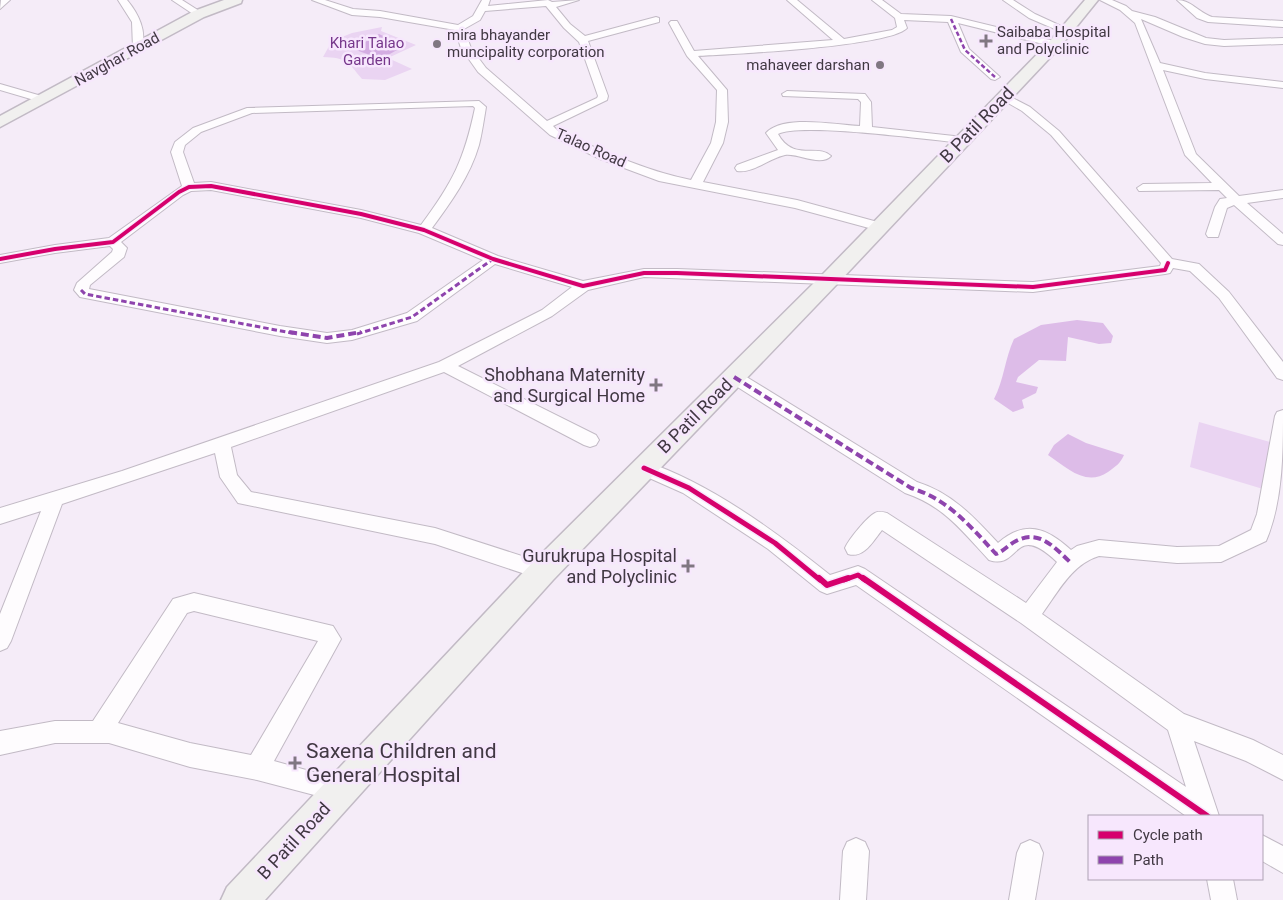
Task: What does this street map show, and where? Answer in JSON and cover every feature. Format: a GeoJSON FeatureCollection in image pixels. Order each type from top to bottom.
{"type":"FeatureCollection","features":[{"type":"Feature","properties":{"kind":"main road","name":"Navghar Road"},"geometry":{"type":"LineString","coordinates":[[0,122],[199,14],[236,0]]}},
{"type":"Feature","properties":{"kind":"main road","name":"B Patil Road"},"geometry":{"type":"LineString","coordinates":[[240,900],[543,571],[832,278],[963,140],[1000,87],[1061,37],[1092,0]]}},
{"type":"Feature","properties":{"kind":"street"},"geometry":{"type":"LineString","coordinates":[[0,6],[6,0]]}},
{"type":"Feature","properties":{"kind":"street"},"geometry":{"type":"LineString","coordinates":[[122,0],[137,20],[139,27],[138,48]]}},
{"type":"Feature","properties":{"kind":"street"},"geometry":{"type":"LineString","coordinates":[[176,0],[199,14]]}},
{"type":"Feature","properties":{"kind":"street"},"geometry":{"type":"LineString","coordinates":[[316,0],[352,12],[380,14],[459,28],[477,18],[484,4],[548,3],[567,26],[582,40],[603,96],[602,100],[582,108],[562,120],[545,125]]}},
{"type":"Feature","properties":{"kind":"street"},"geometry":{"type":"LineString","coordinates":[[550,5],[575,0]]}},
{"type":"Feature","properties":{"kind":"street"},"geometry":{"type":"LineString","coordinates":[[791,0],[842,42]]}},
{"type":"Feature","properties":{"kind":"street"},"geometry":{"type":"LineString","coordinates":[[691,54],[842,42],[895,32],[902,28],[899,17],[876,0]]}},
{"type":"Feature","properties":{"kind":"street"},"geometry":{"type":"LineString","coordinates":[[1007,0],[1061,37]]}},
{"type":"Feature","properties":{"kind":"street"},"geometry":{"type":"LineString","coordinates":[[1104,0],[1123,8],[1139,22],[1191,155],[1235,199],[1283,241]]}},
{"type":"Feature","properties":{"kind":"street"},"geometry":{"type":"LineString","coordinates":[[1181,0],[1200,16],[1211,20],[1283,24]]}},
{"type":"Feature","properties":{"kind":"street"},"geometry":{"type":"LineString","coordinates":[[1132,14],[1154,18],[1188,37],[1222,44],[1266,39],[1283,40]]}},
{"type":"Feature","properties":{"kind":"street"},"geometry":{"type":"LineString","coordinates":[[899,17],[951,19],[1061,37]]}},
{"type":"Feature","properties":{"kind":"street"},"geometry":{"type":"LineString","coordinates":[[951,19],[965,50],[1000,87],[1055,133],[1168,264],[1194,267],[1224,295],[1283,374]]}},
{"type":"Feature","properties":{"kind":"street"},"geometry":{"type":"LineString","coordinates":[[582,40],[656,20]]}},
{"type":"Feature","properties":{"kind":"street"},"geometry":{"type":"LineString","coordinates":[[674,23],[691,54],[722,90],[722,122],[717,143],[696,183]]}},
{"type":"Feature","properties":{"kind":"street","name":"Talao Road"},"geometry":{"type":"LineString","coordinates":[[459,28],[466,48],[482,70],[554,133],[604,156],[663,178],[797,204],[880,227]]}},
{"type":"Feature","properties":{"kind":"street"},"geometry":{"type":"LineString","coordinates":[[1156,65],[1205,76],[1283,85]]}},
{"type":"Feature","properties":{"kind":"street"},"geometry":{"type":"LineString","coordinates":[[0,87],[42,100]]}},
{"type":"Feature","properties":{"kind":"street"},"geometry":{"type":"LineString","coordinates":[[786,94],[861,96],[866,100],[866,130]]}},
{"type":"Feature","properties":{"kind":"street"},"geometry":{"type":"LineString","coordinates":[[190,187],[177,152],[179,144],[197,130],[251,110],[475,103],[481,108],[473,144],[449,196],[424,230]]}},
{"type":"Feature","properties":{"kind":"street"},"geometry":{"type":"LineString","coordinates":[[785,151],[776,144],[772,134],[782,127],[809,126],[866,130],[963,140]]}},
{"type":"Feature","properties":{"kind":"street"},"geometry":{"type":"LineString","coordinates":[[741,168],[785,151],[825,156]]}},
{"type":"Feature","properties":{"kind":"street"},"geometry":{"type":"LineString","coordinates":[[0,259],[55,249],[113,242],[178,192],[190,187],[211,186],[361,214],[424,230],[493,259],[583,286]]}},
{"type":"Feature","properties":{"kind":"street"},"geometry":{"type":"LineString","coordinates":[[1143,188],[1222,186]]}},
{"type":"Feature","properties":{"kind":"street"},"geometry":{"type":"LineString","coordinates":[[1213,234],[1221,207],[1225,202],[1235,199],[1283,194]]}},
{"type":"Feature","properties":{"kind":"street"},"geometry":{"type":"LineString","coordinates":[[113,242],[120,248],[119,254],[84,283],[81,290],[85,294],[280,331],[327,338],[352,335],[412,317],[493,259]]}},
{"type":"Feature","properties":{"kind":"street"},"geometry":{"type":"LineString","coordinates":[[0,516],[124,478],[445,366],[547,312],[583,286],[644,273],[832,278],[1033,287],[1165,270],[1168,264]]}},
{"type":"Feature","properties":{"kind":"street"},"geometry":{"type":"LineString","coordinates":[[445,366],[590,440]]}},
{"type":"Feature","properties":{"kind":"street"},"geometry":{"type":"LineString","coordinates":[[734,377],[911,488],[927,491],[945,501],[996,554],[1002,553],[1015,541],[1032,536],[1042,536],[1070,562]]}},
{"type":"Feature","properties":{"kind":"street"},"geometry":{"type":"LineString","coordinates":[[1028,616],[1070,562],[1084,552],[1100,548],[1177,555],[1220,554],[1259,535],[1266,514],[1283,416]]}},
{"type":"Feature","properties":{"kind":"street"},"geometry":{"type":"LineString","coordinates":[[222,444],[228,477],[245,498],[435,536],[543,571]]}},
{"type":"Feature","properties":{"kind":"street"},"geometry":{"type":"LineString","coordinates":[[644,468],[689,488],[776,543],[828,585],[858,575],[1206,815]]}},
{"type":"Feature","properties":{"kind":"street"},"geometry":{"type":"LineString","coordinates":[[0,641],[55,499]]}},
{"type":"Feature","properties":{"kind":"street"},"geometry":{"type":"LineString","coordinates":[[856,548],[880,519],[1028,616],[1177,723],[1254,752],[1283,768]]}},
{"type":"Feature","properties":{"kind":"street"},"geometry":{"type":"LineString","coordinates":[[99,732],[180,606],[194,602],[326,633],[330,639],[257,768]]}},
{"type":"Feature","properties":{"kind":"street"},"geometry":{"type":"LineString","coordinates":[[1177,723],[1207,815]]}},
{"type":"Feature","properties":{"kind":"street"},"geometry":{"type":"LineString","coordinates":[[0,743],[56,732],[109,732],[190,755],[257,768],[341,790]]}},
{"type":"Feature","properties":{"kind":"street"},"geometry":{"type":"LineString","coordinates":[[1263,849],[1283,860]]}},
{"type":"Feature","properties":{"kind":"street"},"geometry":{"type":"LineString","coordinates":[[852,900],[856,851]]}},
{"type":"Feature","properties":{"kind":"street"},"geometry":{"type":"LineString","coordinates":[[1022,900],[1030,853]]}},
{"type":"Feature","properties":{"kind":"street"},"geometry":{"type":"LineString","coordinates":[[1220,880],[1224,900]]}},
{"type":"Feature","properties":{"kind":"green space","name":"Khari Talao Garden"},"geometry":{"type":"Polygon","coordinates":[[[382,27],[381,31],[416,45],[388,58],[412,69],[385,80],[362,79],[346,62],[337,58],[323,57],[332,41],[352,33],[382,27]]]}},
{"type":"Feature","properties":{"kind":"green space"},"geometry":{"type":"Polygon","coordinates":[[[1199,422],[1270,442],[1263,489],[1190,467],[1199,422]]]}},
{"type":"Feature","properties":{"kind":"shaded area"},"geometry":{"type":"Polygon","coordinates":[[[379,34],[404,46],[381,59],[353,49],[379,34]]]}},
{"type":"Feature","properties":{"kind":"shaded area"},"geometry":{"type":"Polygon","coordinates":[[[1077,320],[1103,323],[1113,336],[1111,343],[1099,344],[1068,337],[1066,361],[1039,360],[1018,377],[1016,382],[1038,387],[1036,393],[1022,400],[1024,408],[1013,412],[994,399],[1014,339],[1041,325],[1077,320]]]}},
{"type":"Feature","properties":{"kind":"shaded area"},"geometry":{"type":"Polygon","coordinates":[[[1068,434],[1086,443],[1124,455],[1121,461],[1108,472],[1092,478],[1084,477],[1048,455],[1054,445],[1068,434]]]}},
{"type":"Feature","properties":{"kind":"marked path"},"geometry":{"type":"LineString","coordinates":[[951,19],[965,50],[995,77]]}},
{"type":"Feature","properties":{"kind":"marked path"},"geometry":{"type":"LineString","coordinates":[[81,290],[85,294],[280,331],[327,338],[352,335],[412,317],[493,259]]}},
{"type":"Feature","properties":{"kind":"marked path"},"geometry":{"type":"LineString","coordinates":[[734,377],[911,488],[924,492],[948,505],[968,523],[996,554],[1002,552],[1015,541],[1032,536],[1052,545],[1070,562]]}},
{"type":"Feature","properties":{"kind":"cycle path"},"geometry":{"type":"LineString","coordinates":[[0,259],[55,249],[113,242],[179,192],[189,187],[211,186],[361,214],[424,230],[493,259],[583,286],[644,273],[677,273],[1033,287],[1165,270],[1168,263]]}},
{"type":"Feature","properties":{"kind":"cycle path"},"geometry":{"type":"LineString","coordinates":[[644,468],[689,488],[775,543],[827,585],[858,575],[1206,815]]}},
{"type":"Feature","properties":{"kind":"place","name":"Saibaba Hospital and Polyclinic"},"geometry":{"type":"Point","coordinates":[986,41]}},
{"type":"Feature","properties":{"kind":"place","name":"mira bhayander muncipality corporation"},"geometry":{"type":"Point","coordinates":[437,44]}},
{"type":"Feature","properties":{"kind":"place","name":"mahaveer darshan"},"geometry":{"type":"Point","coordinates":[880,65]}},
{"type":"Feature","properties":{"kind":"place","name":"Shobhana Maternity and Surgical Home"},"geometry":{"type":"Point","coordinates":[656,385]}},
{"type":"Feature","properties":{"kind":"place","name":"Gurukrupa Hospital and Polyclinic"},"geometry":{"type":"Point","coordinates":[688,566]}},
{"type":"Feature","properties":{"kind":"place","name":"Saxena Children and General Hospital"},"geometry":{"type":"Point","coordinates":[295,763]}}]}
